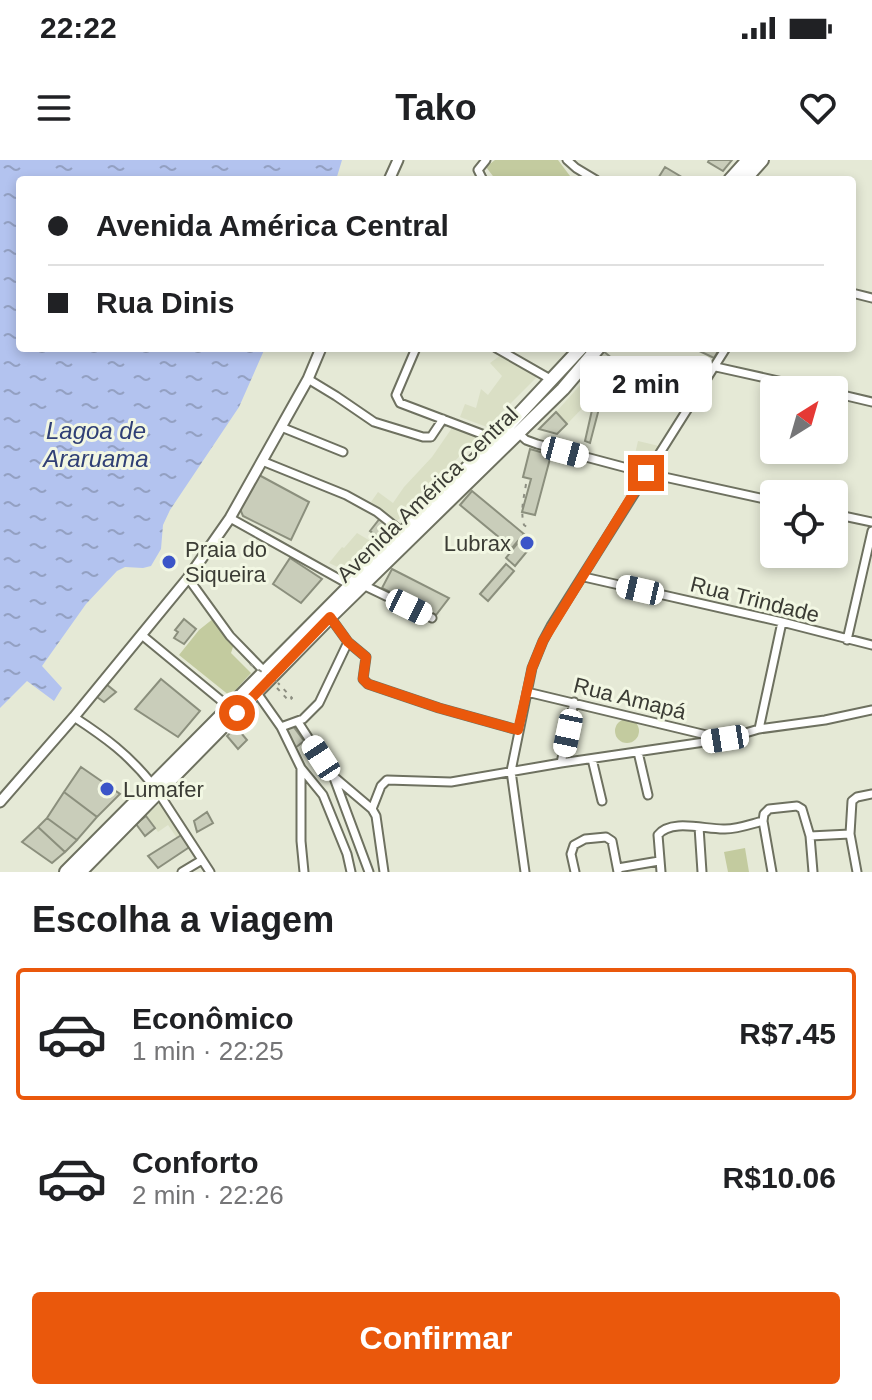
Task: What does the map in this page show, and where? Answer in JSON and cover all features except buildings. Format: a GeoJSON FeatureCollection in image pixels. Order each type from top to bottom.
{"type":"FeatureCollection","features":[{"type":"Feature","properties":{"kind":"highway"},"geometry":{"type":"LineString","coordinates":[[735,176],[753,162]]}},
{"type":"Feature","properties":{"kind":"highway","name":"Avenida América Central"},"geometry":{"type":"LineString","coordinates":[[80,872],[229,707],[270,678],[330,617],[402,532],[496,439],[514,429],[577,352]]}},
{"type":"Feature","properties":{"kind":"highway","name":"Avenida América Central"},"geometry":{"type":"LineString","coordinates":[[66,872],[257,693],[357,585],[514,429],[563,389],[595,352]]}},
{"type":"Feature","properties":{"kind":"street"},"geometry":{"type":"LineString","coordinates":[[567,160],[589,176]]}},
{"type":"Feature","properties":{"kind":"street"},"geometry":{"type":"LineString","coordinates":[[0,802],[143,636],[188,578],[230,518],[308,379],[319,352]]}},
{"type":"Feature","properties":{"kind":"street"},"geometry":{"type":"LineString","coordinates":[[414,352],[396,395],[404,405],[496,439]]}},
{"type":"Feature","properties":{"kind":"street"},"geometry":{"type":"LineString","coordinates":[[503,352],[552,380]]}},
{"type":"Feature","properties":{"kind":"street"},"geometry":{"type":"LineString","coordinates":[[525,872],[511,771],[532,668],[543,641],[724,352]]}},
{"type":"Feature","properties":{"kind":"street"},"geometry":{"type":"LineString","coordinates":[[716,367],[760,377]]}},
{"type":"Feature","properties":{"kind":"street"},"geometry":{"type":"LineString","coordinates":[[308,379],[382,426],[431,437],[443,419]]}},
{"type":"Feature","properties":{"kind":"street"},"geometry":{"type":"LineString","coordinates":[[848,396],[872,402]]}},
{"type":"Feature","properties":{"kind":"street"},"geometry":{"type":"LineString","coordinates":[[281,427],[343,452]]}},
{"type":"Feature","properties":{"kind":"street"},"geometry":{"type":"LineString","coordinates":[[514,429],[531,442],[646,473],[760,498]]}},
{"type":"Feature","properties":{"kind":"street"},"geometry":{"type":"LineString","coordinates":[[262,461],[353,499],[377,512],[402,532]]}},
{"type":"Feature","properties":{"kind":"street"},"geometry":{"type":"LineString","coordinates":[[848,517],[872,522]]}},
{"type":"Feature","properties":{"kind":"street"},"geometry":{"type":"LineString","coordinates":[[230,518],[357,585],[432,618]]}},
{"type":"Feature","properties":{"kind":"street"},"geometry":{"type":"LineString","coordinates":[[847,640],[872,531]]}},
{"type":"Feature","properties":{"kind":"street","name":"Rua Trindade"},"geometry":{"type":"LineString","coordinates":[[584,577],[872,645]]}},
{"type":"Feature","properties":{"kind":"street"},"geometry":{"type":"LineString","coordinates":[[188,578],[223,628],[270,678]]}},
{"type":"Feature","properties":{"kind":"street"},"geometry":{"type":"LineString","coordinates":[[330,617],[348,642],[366,657],[363,679],[368,684],[518,730]]}},
{"type":"Feature","properties":{"kind":"street"},"geometry":{"type":"LineString","coordinates":[[759,729],[782,622]]}},
{"type":"Feature","properties":{"kind":"street"},"geometry":{"type":"LineString","coordinates":[[143,636],[229,707]]}},
{"type":"Feature","properties":{"kind":"street"},"geometry":{"type":"LineString","coordinates":[[281,727],[298,722],[319,703],[348,642]]}},
{"type":"Feature","properties":{"kind":"street","name":"Rua Amapá"},"geometry":{"type":"LineString","coordinates":[[527,692],[725,739]]}},
{"type":"Feature","properties":{"kind":"street"},"geometry":{"type":"LineString","coordinates":[[257,693],[281,727],[301,768],[323,795],[351,872]]}},
{"type":"Feature","properties":{"kind":"street"},"geometry":{"type":"LineString","coordinates":[[561,763],[574,702]]}},
{"type":"Feature","properties":{"kind":"street"},"geometry":{"type":"LineString","coordinates":[[372,809],[381,786],[387,780],[439,783],[725,739],[759,729],[872,710]]}},
{"type":"Feature","properties":{"kind":"street"},"geometry":{"type":"LineString","coordinates":[[74,717],[136,763],[210,872]]}},
{"type":"Feature","properties":{"kind":"street"},"geometry":{"type":"LineString","coordinates":[[298,722],[333,776],[369,872]]}},
{"type":"Feature","properties":{"kind":"street"},"geometry":{"type":"LineString","coordinates":[[638,752],[648,795]]}},
{"type":"Feature","properties":{"kind":"street"},"geometry":{"type":"LineString","coordinates":[[592,759],[602,801]]}},
{"type":"Feature","properties":{"kind":"street"},"geometry":{"type":"LineString","coordinates":[[301,768],[304,872]]}},
{"type":"Feature","properties":{"kind":"street"},"geometry":{"type":"LineString","coordinates":[[333,776],[372,809],[376,816],[384,872]]}},
{"type":"Feature","properties":{"kind":"street"},"geometry":{"type":"LineString","coordinates":[[857,872],[850,834],[852,801],[872,794]]}},
{"type":"Feature","properties":{"kind":"street"},"geometry":{"type":"LineString","coordinates":[[772,872],[764,814],[769,809],[797,806],[802,809],[810,836],[813,872]]}},
{"type":"Feature","properties":{"kind":"street"},"geometry":{"type":"LineString","coordinates":[[661,872],[658,839],[661,831],[680,826],[727,830],[763,821]]}},
{"type":"Feature","properties":{"kind":"street"},"geometry":{"type":"LineString","coordinates":[[699,827],[702,872]]}},
{"type":"Feature","properties":{"kind":"street"},"geometry":{"type":"LineString","coordinates":[[810,836],[850,834]]}},
{"type":"Feature","properties":{"kind":"street"},"geometry":{"type":"LineString","coordinates":[[575,872],[572,848],[578,842],[596,838],[610,838],[618,870],[659,861]]}},
{"type":"Feature","properties":{"kind":"street"},"geometry":{"type":"LineString","coordinates":[[182,872],[202,860]]}},
{"type":"Feature","properties":{"kind":"path"},"geometry":{"type":"LineString","coordinates":[[526,484],[522,518],[524,525],[531,530]]}},
{"type":"Feature","properties":{"kind":"path"},"geometry":{"type":"LineString","coordinates":[[250,664],[270,678],[292,698],[289,701],[270,678]]}},
{"type":"Feature","properties":{"kind":"shaded area"},"geometry":{"type":"Polygon","coordinates":[[[502,354],[539,375],[487,427],[460,417],[465,404],[476,408],[481,389],[488,395],[502,376],[490,363],[502,354]]]}},
{"type":"Feature","properties":{"kind":"shaded area"},"geometry":{"type":"Polygon","coordinates":[[[588,374],[611,376],[603,394],[598,392],[567,424],[556,412],[585,382],[588,374]]]}},
{"type":"Feature","properties":{"kind":"shaded area"},"geometry":{"type":"Polygon","coordinates":[[[454,425],[479,436],[397,521],[371,502],[378,492],[393,503],[454,425]]]}},
{"type":"Feature","properties":{"kind":"shaded area"},"geometry":{"type":"Polygon","coordinates":[[[638,441],[659,446],[651,458],[635,454],[638,441]]]}},
{"type":"Feature","properties":{"kind":"shaded area"},"geometry":{"type":"Polygon","coordinates":[[[357,533],[372,542],[346,571],[329,563],[342,547],[357,533]]]}},
{"type":"Feature","properties":{"kind":"shaded area"},"geometry":{"type":"Polygon","coordinates":[[[162,801],[183,834],[177,838],[168,825],[158,832],[146,816],[162,801]]]}},
{"type":"Feature","properties":{"kind":"green space"},"geometry":{"type":"Polygon","coordinates":[[[495,160],[558,160],[570,176],[493,176],[486,167],[495,160]]]}},
{"type":"Feature","properties":{"kind":"green space"},"geometry":{"type":"Polygon","coordinates":[[[214,618],[234,644],[231,653],[251,673],[230,696],[179,655],[199,630],[214,618]]]}},
{"type":"Feature","properties":{"kind":"green space"},"geometry":{"type":"Polygon","coordinates":[[[627,719],[635,723],[639,731],[635,739],[627,743],[619,739],[615,731],[619,723],[627,719]]]}},
{"type":"Feature","properties":{"kind":"green space"},"geometry":{"type":"Polygon","coordinates":[[[745,848],[749,872],[728,872],[724,852],[745,848]]]}},
{"type":"Feature","properties":{"kind":"water","name":"Lagoa de Araruama"},"geometry":{"type":"Polygon","coordinates":[[[0,160],[342,160],[337,176],[16,176],[16,352],[263,352],[239,407],[170,510],[163,525],[161,549],[151,566],[125,567],[117,571],[86,604],[42,666],[62,688],[54,701],[27,681],[0,708],[0,160]]]}},
{"type":"Feature","properties":{"kind":"place","name":"Lubrax"},"geometry":{"type":"Point","coordinates":[527,543]}},
{"type":"Feature","properties":{"kind":"place","name":"Praia do Siqueira"},"geometry":{"type":"Point","coordinates":[169,562]}},
{"type":"Feature","properties":{"kind":"place","name":"Lumafer"},"geometry":{"type":"Point","coordinates":[107,789]}},
{"type":"Feature","properties":{"kind":"route"},"geometry":{"type":"LineString","coordinates":[[237,713],[330,617],[348,642],[366,657],[363,679],[368,684],[518,730],[532,668],[543,641],[646,473]]}}]}
